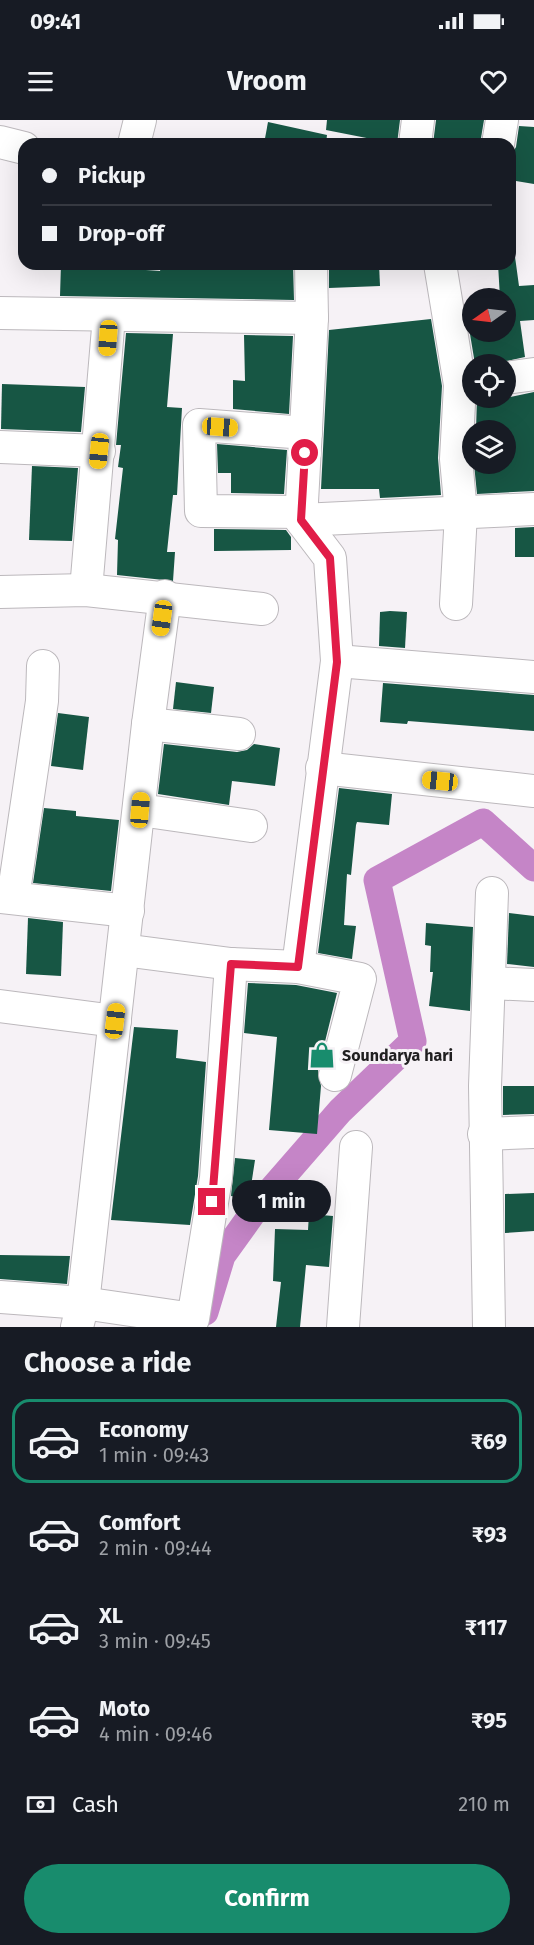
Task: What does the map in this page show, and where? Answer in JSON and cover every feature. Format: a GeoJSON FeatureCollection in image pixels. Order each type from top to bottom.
{"type":"FeatureCollection","features":[{"type":"Feature","properties":{"kind":"street"},"geometry":{"type":"LineString","coordinates":[[136,138],[140,120]]}},
{"type":"Feature","properties":{"kind":"street"},"geometry":{"type":"LineString","coordinates":[[416,138],[418,120]]}},
{"type":"Feature","properties":{"kind":"street"},"geometry":{"type":"LineString","coordinates":[[499,138],[502,120]]}},
{"type":"Feature","properties":{"kind":"street"},"geometry":{"type":"LineString","coordinates":[[0,142],[18,146]]}},
{"type":"Feature","properties":{"kind":"street"},"geometry":{"type":"LineString","coordinates":[[298,967],[337,662],[330,558],[302,516],[312,318],[311,270]]}},
{"type":"Feature","properties":{"kind":"street"},"geometry":{"type":"LineString","coordinates":[[441,270],[462,366]]}},
{"type":"Feature","properties":{"kind":"street"},"geometry":{"type":"LineString","coordinates":[[0,312],[109,316],[312,318]]}},
{"type":"Feature","properties":{"kind":"street"},"geometry":{"type":"LineString","coordinates":[[86,590],[109,316]]}},
{"type":"Feature","properties":{"kind":"street"},"geometry":{"type":"LineString","coordinates":[[516,377],[534,374]]}},
{"type":"Feature","properties":{"kind":"street"},"geometry":{"type":"LineString","coordinates":[[456,604],[461,513],[456,459],[463,408]]}},
{"type":"Feature","properties":{"kind":"street"},"geometry":{"type":"LineString","coordinates":[[306,433],[198,425],[201,511],[302,516],[534,509]]}},
{"type":"Feature","properties":{"kind":"street"},"geometry":{"type":"LineString","coordinates":[[0,447],[99,451]]}},
{"type":"Feature","properties":{"kind":"street"},"geometry":{"type":"LineString","coordinates":[[0,592],[86,590],[165,596],[262,609]]}},
{"type":"Feature","properties":{"kind":"street"},"geometry":{"type":"LineString","coordinates":[[80,1315],[140,810],[148,724],[165,596]]}},
{"type":"Feature","properties":{"kind":"street"},"geometry":{"type":"LineString","coordinates":[[337,662],[534,677]]}},
{"type":"Feature","properties":{"kind":"street"},"geometry":{"type":"LineString","coordinates":[[43,666],[42,700],[7,897],[128,911]]}},
{"type":"Feature","properties":{"kind":"street"},"geometry":{"type":"LineString","coordinates":[[148,724],[239,734]]}},
{"type":"Feature","properties":{"kind":"street"},"geometry":{"type":"LineString","coordinates":[[322,768],[534,791]]}},
{"type":"Feature","properties":{"kind":"street"},"geometry":{"type":"LineString","coordinates":[[140,810],[251,826]]}},
{"type":"Feature","properties":{"kind":"street"},"geometry":{"type":"LineString","coordinates":[[489,1327],[484,1134],[492,893]]}},
{"type":"Feature","properties":{"kind":"street"},"geometry":{"type":"LineString","coordinates":[[123,950],[231,964],[298,967],[360,979],[334,1076]]}},
{"type":"Feature","properties":{"kind":"street"},"geometry":{"type":"LineString","coordinates":[[0,1297],[80,1315],[193,1319],[216,1178],[231,964]]}},
{"type":"Feature","properties":{"kind":"street"},"geometry":{"type":"LineString","coordinates":[[490,983],[534,985]]}},
{"type":"Feature","properties":{"kind":"street"},"geometry":{"type":"LineString","coordinates":[[0,1006],[115,1021]]}},
{"type":"Feature","properties":{"kind":"street"},"geometry":{"type":"LineString","coordinates":[[484,1134],[534,1132]]}},
{"type":"Feature","properties":{"kind":"street"},"geometry":{"type":"LineString","coordinates":[[343,1327],[356,1147]]}},
{"type":"Feature","properties":{"kind":"building"},"geometry":{"type":"Polygon","coordinates":[[[327,120],[400,120],[398,138],[367,138],[326,130],[327,120]]]}},
{"type":"Feature","properties":{"kind":"building"},"geometry":{"type":"Polygon","coordinates":[[[436,120],[484,120],[481,138],[434,138],[436,120]]]}},
{"type":"Feature","properties":{"kind":"building"},"geometry":{"type":"Polygon","coordinates":[[[268,122],[327,135],[327,138],[265,138],[268,122]]]}},
{"type":"Feature","properties":{"kind":"building"},"geometry":{"type":"Polygon","coordinates":[[[519,126],[534,127],[534,184],[516,181],[516,147],[519,126]]]}},
{"type":"Feature","properties":{"kind":"building"},"geometry":{"type":"Polygon","coordinates":[[[516,264],[519,286],[534,285],[534,320],[520,321],[525,357],[516,359],[516,354],[473,354],[471,342],[516,342],[516,288],[499,288],[498,270],[516,270],[516,264]]]}},
{"type":"Feature","properties":{"kind":"building"},"geometry":{"type":"Polygon","coordinates":[[[61,270],[293,270],[294,300],[60,296],[61,270]]]}},
{"type":"Feature","properties":{"kind":"building"},"geometry":{"type":"Polygon","coordinates":[[[329,270],[379,270],[380,286],[329,288],[329,270]]]}},
{"type":"Feature","properties":{"kind":"building"},"geometry":{"type":"Polygon","coordinates":[[[431,319],[442,386],[438,458],[441,495],[380,498],[379,489],[321,489],[329,330],[431,319]]]}},
{"type":"Feature","properties":{"kind":"building"},"geometry":{"type":"Polygon","coordinates":[[[126,333],[173,334],[167,407],[182,408],[177,495],[173,495],[167,552],[175,552],[173,581],[117,575],[118,540],[115,539],[123,468],[118,467],[121,445],[116,445],[126,333]]]}},
{"type":"Feature","properties":{"kind":"building"},"geometry":{"type":"Polygon","coordinates":[[[244,335],[293,336],[289,414],[233,409],[233,380],[245,381],[244,335]]]}},
{"type":"Feature","properties":{"kind":"building"},"geometry":{"type":"Polygon","coordinates":[[[2,384],[85,387],[81,432],[1,429],[2,384]]]}},
{"type":"Feature","properties":{"kind":"building"},"geometry":{"type":"Polygon","coordinates":[[[534,392],[534,491],[477,494],[475,474],[516,474],[516,420],[476,420],[477,408],[516,408],[516,396],[534,392]]]}},
{"type":"Feature","properties":{"kind":"building"},"geometry":{"type":"Polygon","coordinates":[[[217,444],[287,450],[284,494],[231,493],[231,473],[218,473],[217,444]]]}},
{"type":"Feature","properties":{"kind":"building"},"geometry":{"type":"Polygon","coordinates":[[[32,466],[78,468],[72,541],[29,540],[32,466]]]}},
{"type":"Feature","properties":{"kind":"building"},"geometry":{"type":"Polygon","coordinates":[[[534,527],[534,557],[515,557],[515,528],[534,527]]]}},
{"type":"Feature","properties":{"kind":"building"},"geometry":{"type":"Polygon","coordinates":[[[214,529],[286,530],[291,537],[291,550],[214,551],[214,529]]]}},
{"type":"Feature","properties":{"kind":"building"},"geometry":{"type":"Polygon","coordinates":[[[380,612],[407,612],[405,648],[379,646],[380,612]]]}},
{"type":"Feature","properties":{"kind":"building"},"geometry":{"type":"Polygon","coordinates":[[[176,682],[214,687],[211,713],[173,709],[176,682]]]}},
{"type":"Feature","properties":{"kind":"building"},"geometry":{"type":"Polygon","coordinates":[[[383,683],[534,695],[534,731],[408,721],[407,724],[380,722],[383,683]]]}},
{"type":"Feature","properties":{"kind":"building"},"geometry":{"type":"Polygon","coordinates":[[[58,713],[89,717],[83,770],[51,766],[58,713]]]}},
{"type":"Feature","properties":{"kind":"building"},"geometry":{"type":"Polygon","coordinates":[[[164,744],[237,752],[247,750],[254,744],[280,748],[275,786],[232,781],[229,805],[158,794],[164,744]]]}},
{"type":"Feature","properties":{"kind":"building"},"geometry":{"type":"Polygon","coordinates":[[[339,788],[392,794],[389,825],[357,822],[356,825],[351,875],[347,874],[344,925],[356,926],[352,959],[318,953],[339,788]]]}},
{"type":"Feature","properties":{"kind":"building"},"geometry":{"type":"Polygon","coordinates":[[[44,808],[76,811],[76,816],[119,820],[111,891],[33,883],[44,808]]]}},
{"type":"Feature","properties":{"kind":"building"},"geometry":{"type":"Polygon","coordinates":[[[509,913],[534,916],[534,967],[507,964],[509,913]]]}},
{"type":"Feature","properties":{"kind":"building"},"geometry":{"type":"Polygon","coordinates":[[[28,918],[63,922],[61,976],[26,974],[28,918]]]}},
{"type":"Feature","properties":{"kind":"building"},"geometry":{"type":"Polygon","coordinates":[[[426,923],[473,927],[470,1011],[429,1006],[433,972],[430,972],[431,946],[425,945],[426,923]]]}},
{"type":"Feature","properties":{"kind":"building"},"geometry":{"type":"Polygon","coordinates":[[[248,983],[296,985],[337,993],[318,1070],[321,1086],[317,1134],[269,1130],[277,1037],[244,1033],[248,983]]]}},
{"type":"Feature","properties":{"kind":"building"},"geometry":{"type":"Polygon","coordinates":[[[134,1027],[178,1030],[176,1058],[206,1062],[198,1176],[190,1225],[111,1220],[134,1027]]]}},
{"type":"Feature","properties":{"kind":"building"},"geometry":{"type":"Polygon","coordinates":[[[503,1086],[534,1086],[534,1114],[503,1115],[503,1086]]]}},
{"type":"Feature","properties":{"kind":"building"},"geometry":{"type":"Polygon","coordinates":[[[235,1158],[255,1160],[249,1199],[231,1196],[235,1158]]]}},
{"type":"Feature","properties":{"kind":"building"},"geometry":{"type":"Polygon","coordinates":[[[534,1193],[534,1231],[505,1233],[505,1194],[534,1193]]]}},
{"type":"Feature","properties":{"kind":"building"},"geometry":{"type":"Polygon","coordinates":[[[309,1214],[333,1216],[329,1267],[306,1265],[300,1327],[276,1327],[281,1282],[273,1281],[275,1229],[308,1230],[309,1214]]]}},
{"type":"Feature","properties":{"kind":"building"},"geometry":{"type":"Polygon","coordinates":[[[0,1255],[70,1256],[67,1284],[0,1279],[0,1255]]]}},
{"type":"Feature","properties":{"kind":"waterway"},"geometry":{"type":"LineString","coordinates":[[205,1312],[222,1256],[260,1203],[340,1111],[413,1041],[377,880],[483,822],[534,868]]}},
{"type":"Feature","properties":{"kind":"place","name":"Soundarya hari"},"geometry":{"type":"Point","coordinates":[322,1055]}},
{"type":"Feature","properties":{"kind":"route"},"geometry":{"type":"LineString","coordinates":[[212,1202],[216,1178],[231,964],[298,967],[337,662],[330,558],[301,520],[305,453]]}}]}
